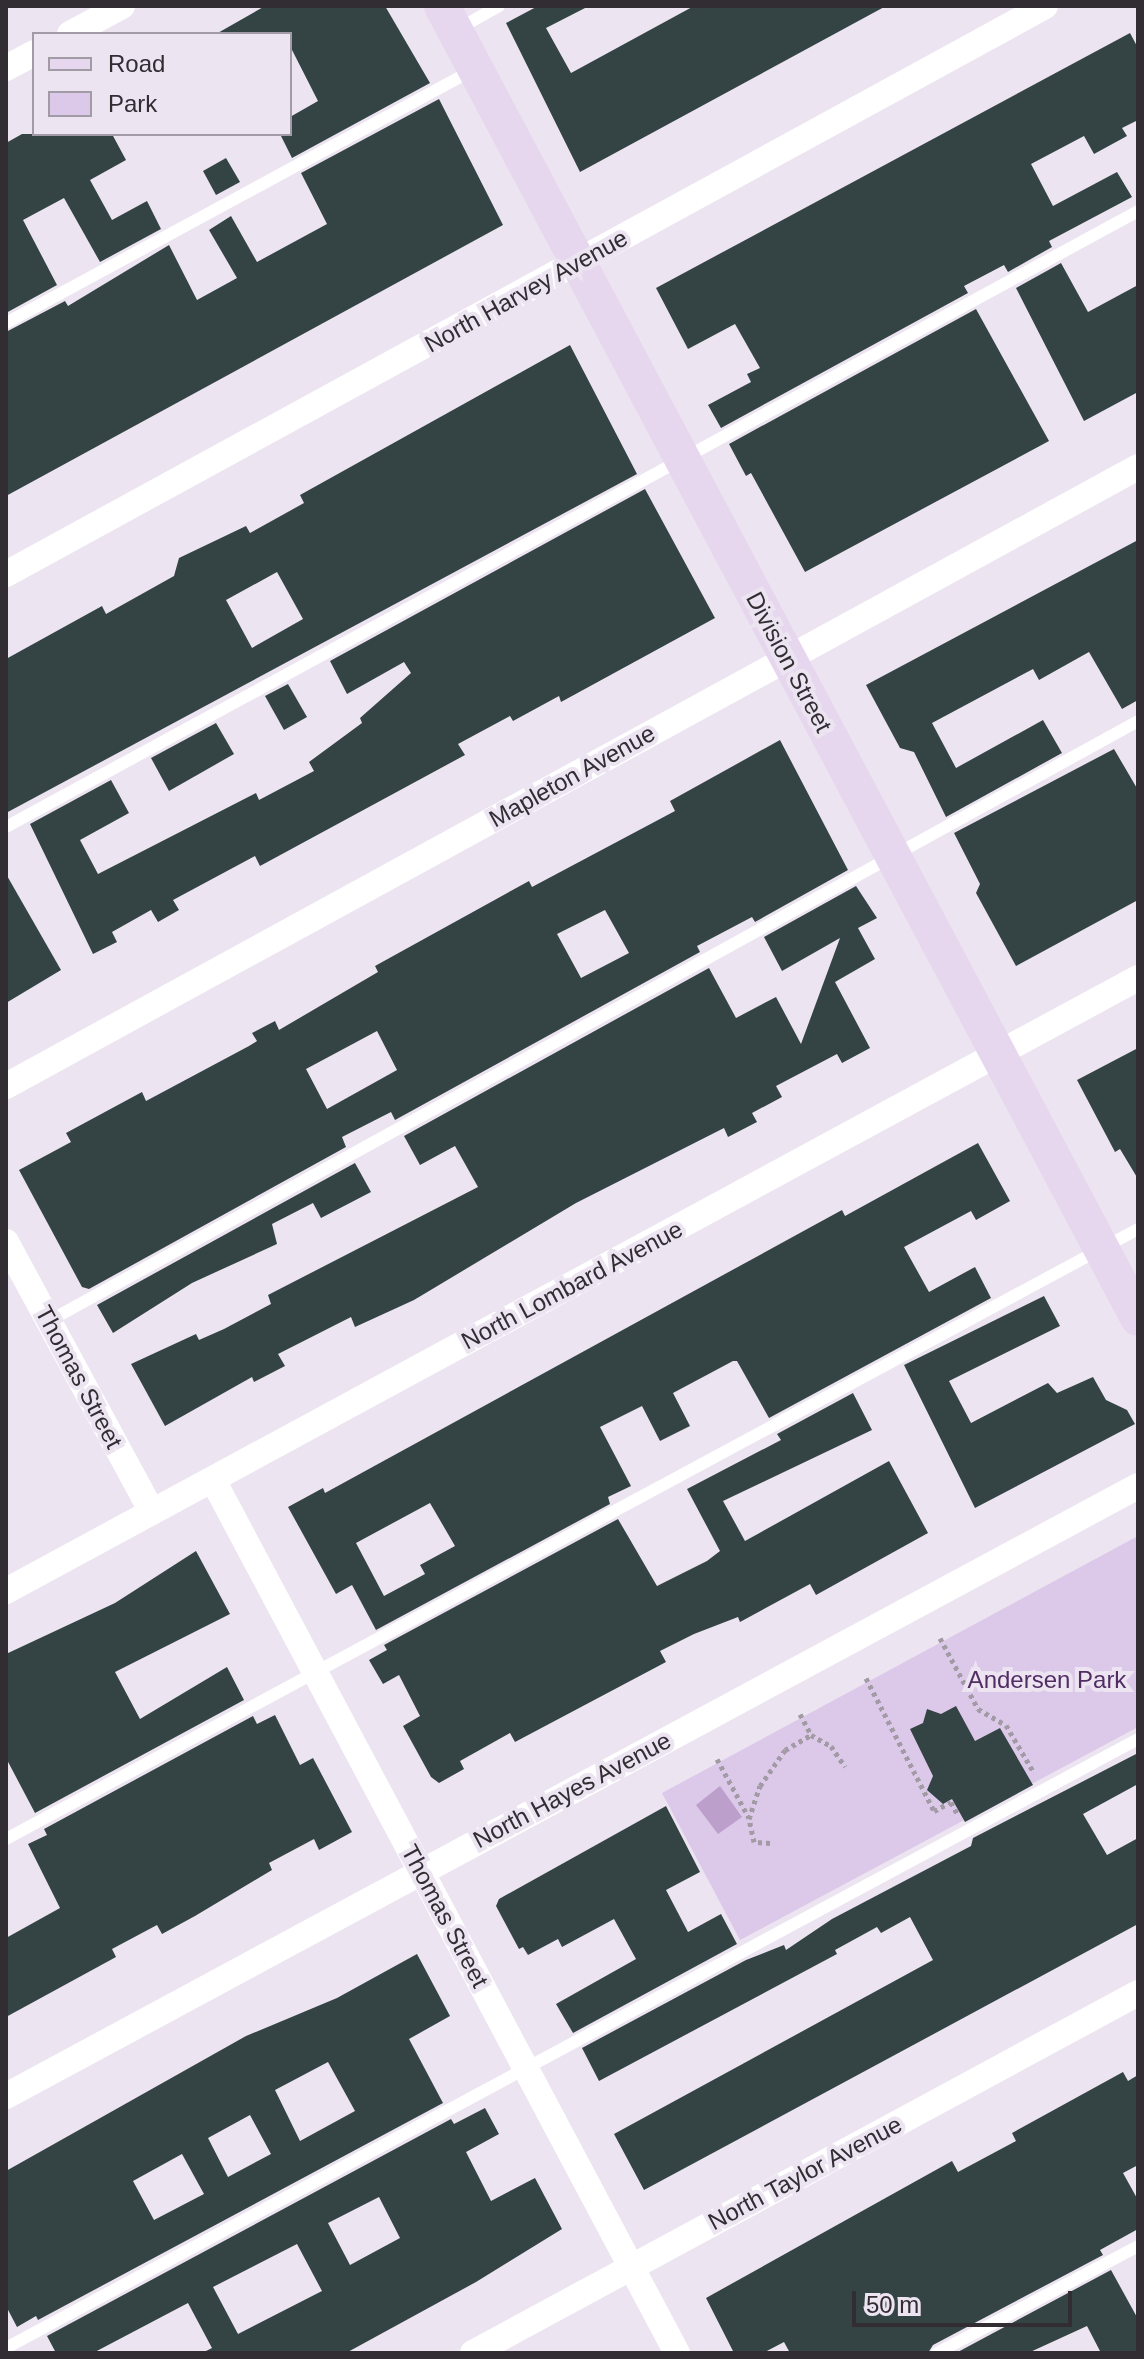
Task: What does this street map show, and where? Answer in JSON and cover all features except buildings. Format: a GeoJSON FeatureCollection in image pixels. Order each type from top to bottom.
{"type":"FeatureCollection","features":[{"type":"Feature","properties":{"kind":"street"},"geometry":{"type":"LineString","coordinates":[[74,32],[122,6]]}},
{"type":"Feature","properties":{"kind":"street","name":"North Harvey Avenue"},"geometry":{"type":"LineString","coordinates":[[6,574],[1045,6]]}},
{"type":"Feature","properties":{"kind":"street","name":"Division Street"},"geometry":{"type":"LineString","coordinates":[[448,18],[1138,1318]]}},
{"type":"Feature","properties":{"kind":"street"},"geometry":{"type":"LineString","coordinates":[[6,68],[32,54]]}},
{"type":"Feature","properties":{"kind":"street","name":"Mapleton Avenue"},"geometry":{"type":"LineString","coordinates":[[6,1086],[1138,467]]}},
{"type":"Feature","properties":{"kind":"street","name":"North Lombard Avenue"},"geometry":{"type":"LineString","coordinates":[[6,1591],[1138,978]]}},
{"type":"Feature","properties":{"kind":"street","name":"Thomas Street"},"geometry":{"type":"LineString","coordinates":[[8,1250],[152,1512]]}},
{"type":"Feature","properties":{"kind":"street","name":"Thomas Street"},"geometry":{"type":"LineString","coordinates":[[213,1480],[677,2353]]}},
{"type":"Feature","properties":{"kind":"street","name":"North Hayes Avenue"},"geometry":{"type":"LineString","coordinates":[[6,2096],[1138,1486]]}},
{"type":"Feature","properties":{"kind":"street","name":"North Taylor Avenue"},"geometry":{"type":"LineString","coordinates":[[473,2353],[1138,1993]]}},
{"type":"Feature","properties":{"kind":"lane"},"geometry":{"type":"LineString","coordinates":[[448,18],[499,6]]}},
{"type":"Feature","properties":{"kind":"lane"},"geometry":{"type":"LineString","coordinates":[[6,323],[475,69]]}},
{"type":"Feature","properties":{"kind":"lane"},"geometry":{"type":"LineString","coordinates":[[6,827],[1138,211]]}},
{"type":"Feature","properties":{"kind":"lane"},"geometry":{"type":"LineString","coordinates":[[49,1321],[1138,721]]}},
{"type":"Feature","properties":{"kind":"lane"},"geometry":{"type":"LineString","coordinates":[[6,1839],[1138,1229]]}},
{"type":"Feature","properties":{"kind":"lane"},"geometry":{"type":"LineString","coordinates":[[6,2348],[1138,1739]]}},
{"type":"Feature","properties":{"kind":"lane"},"geometry":{"type":"LineString","coordinates":[[937,2353],[1138,2246]]}},
{"type":"Feature","properties":{"kind":"path"},"geometry":{"type":"LineString","coordinates":[[940,1638],[978,1709],[1006,1725],[1044,1791]]}},
{"type":"Feature","properties":{"kind":"path"},"geometry":{"type":"LineString","coordinates":[[866,1678],[934,1811],[951,1802],[962,1823]]}},
{"type":"Feature","properties":{"kind":"path"},"geometry":{"type":"LineString","coordinates":[[800,1714],[811,1735],[831,1746],[845,1767]]}},
{"type":"Feature","properties":{"kind":"path"},"geometry":{"type":"LineString","coordinates":[[749,1819],[760,1786],[785,1750],[811,1735]]}},
{"type":"Feature","properties":{"kind":"path"},"geometry":{"type":"LineString","coordinates":[[717,1759],[749,1819],[754,1842],[770,1843]]}},
{"type":"Feature","properties":{"kind":"green space","name":"Andersen Park"},"geometry":{"type":"Polygon","coordinates":[[[1138,1536],[1138,1727],[740,1940],[662,1793],[1138,1536]]]}},
{"type":"Feature","properties":{"kind":"shaded area"},"geometry":{"type":"Polygon","coordinates":[[[720,1786],[742,1817],[718,1834],[696,1805],[720,1786]]]}}]}
